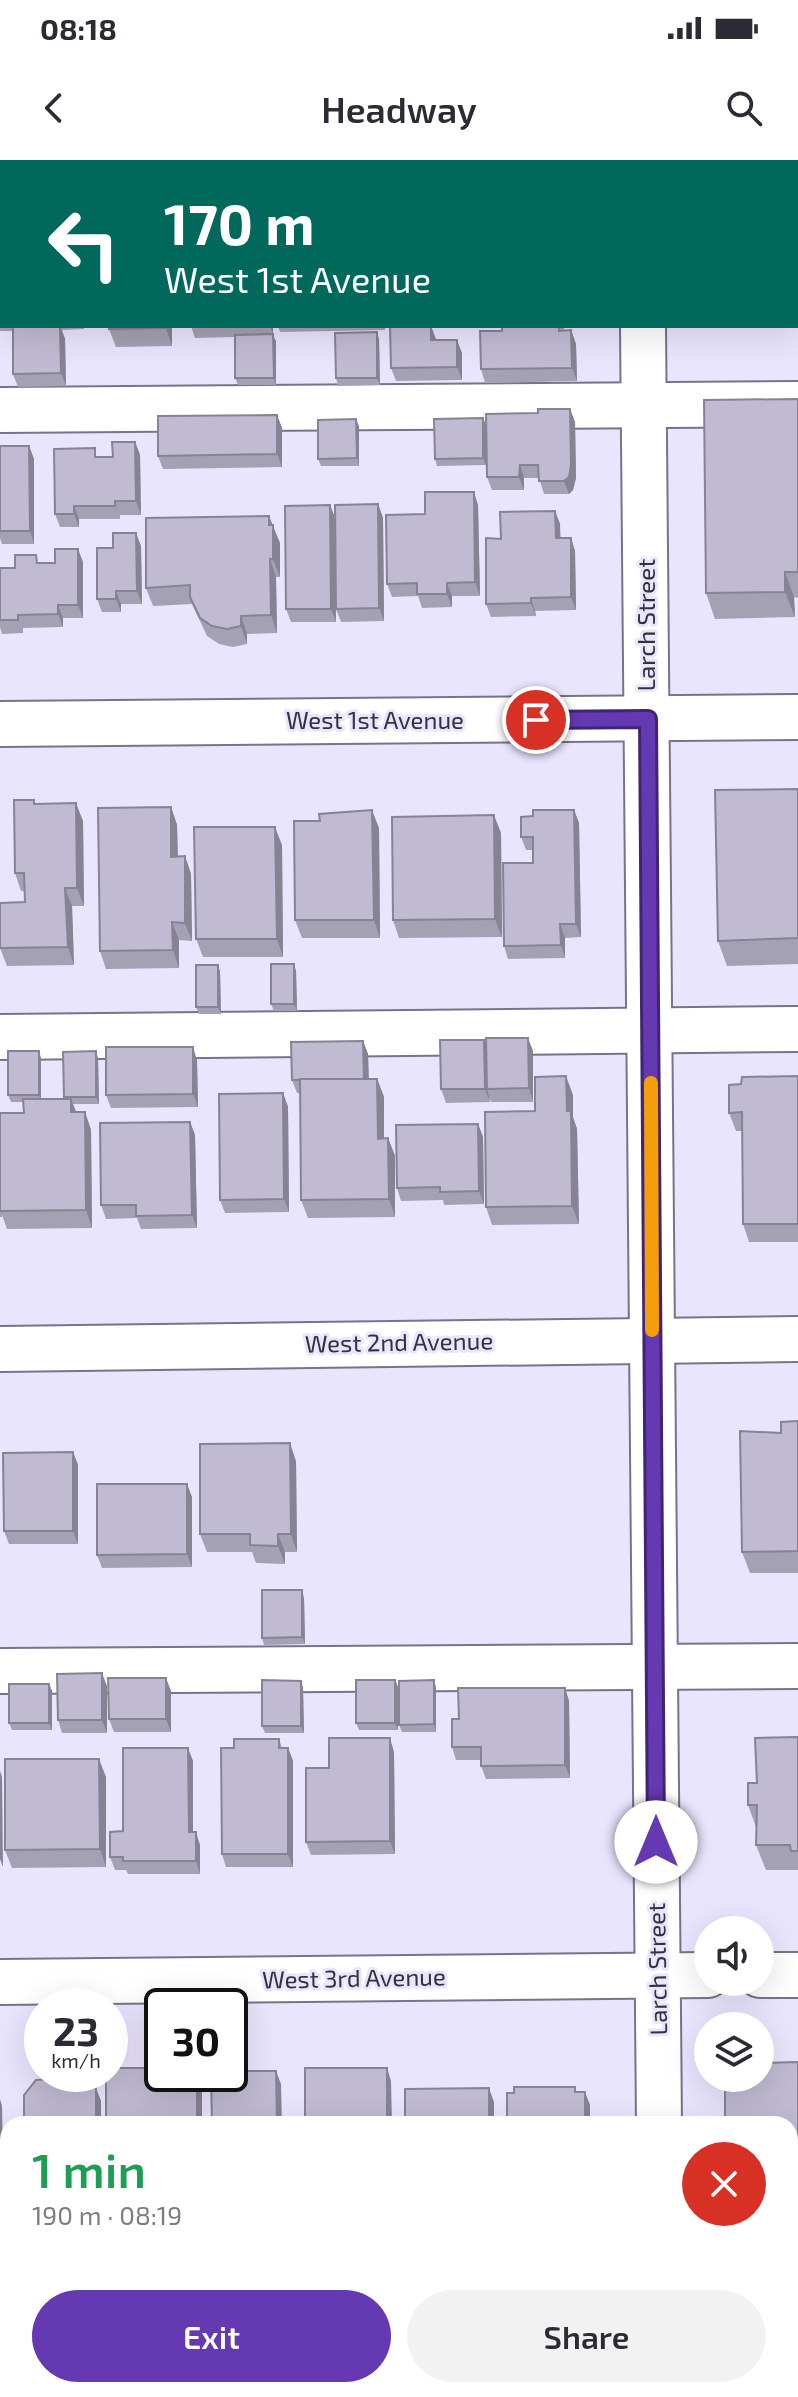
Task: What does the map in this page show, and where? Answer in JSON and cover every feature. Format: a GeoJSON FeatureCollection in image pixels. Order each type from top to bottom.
{"type":"FeatureCollection","features":[{"type":"Feature","properties":{"kind":"street","name":"Larch Street"},"geometry":{"type":"LineString","coordinates":[[643,328],[659,2116]]}},
{"type":"Feature","properties":{"kind":"street"},"geometry":{"type":"LineString","coordinates":[[0,410],[798,404]]}},
{"type":"Feature","properties":{"kind":"street","name":"West 1st Avenue"},"geometry":{"type":"LineString","coordinates":[[0,724],[798,717]]}},
{"type":"Feature","properties":{"kind":"street"},"geometry":{"type":"LineString","coordinates":[[0,1037],[798,1029]]}},
{"type":"Feature","properties":{"kind":"street","name":"West 2nd Avenue"},"geometry":{"type":"LineString","coordinates":[[0,1349],[798,1339]]}},
{"type":"Feature","properties":{"kind":"street"},"geometry":{"type":"LineString","coordinates":[[0,1671],[798,1666]]}},
{"type":"Feature","properties":{"kind":"street"},"geometry":{"type":"LineString","coordinates":[[774,1975],[798,1975]]}},
{"type":"Feature","properties":{"kind":"street","name":"West 3rd Avenue"},"geometry":{"type":"LineString","coordinates":[[0,1982],[694,1976]]}},
{"type":"Feature","properties":{"kind":"building"},"geometry":{"type":"Polygon","coordinates":[[[13,328],[60,328],[61,373],[13,374],[13,328]]]}},
{"type":"Feature","properties":{"kind":"building"},"geometry":{"type":"Polygon","coordinates":[[[390,328],[431,328],[431,340],[457,340],[457,367],[391,368],[390,328]]]}},
{"type":"Feature","properties":{"kind":"building"},"geometry":{"type":"Polygon","coordinates":[[[502,328],[571,330],[572,368],[481,369],[480,331],[502,331],[502,328]]]}},
{"type":"Feature","properties":{"kind":"building"},"geometry":{"type":"Polygon","coordinates":[[[377,332],[377,378],[336,378],[335,333],[377,332]]]}},
{"type":"Feature","properties":{"kind":"building"},"geometry":{"type":"Polygon","coordinates":[[[273,334],[274,378],[235,378],[235,335],[273,334]]]}},
{"type":"Feature","properties":{"kind":"building"},"geometry":{"type":"Polygon","coordinates":[[[798,399],[798,572],[785,572],[785,592],[706,593],[704,400],[798,399]]]}},
{"type":"Feature","properties":{"kind":"building"},"geometry":{"type":"Polygon","coordinates":[[[538,409],[570,409],[569,477],[564,481],[539,481],[538,465],[520,465],[519,477],[487,477],[486,414],[538,413],[538,409]]]}},
{"type":"Feature","properties":{"kind":"building"},"geometry":{"type":"Polygon","coordinates":[[[277,415],[277,454],[158,456],[158,416],[277,415]]]}},
{"type":"Feature","properties":{"kind":"building"},"geometry":{"type":"Polygon","coordinates":[[[483,418],[483,458],[435,459],[434,419],[483,418]]]}},
{"type":"Feature","properties":{"kind":"building"},"geometry":{"type":"Polygon","coordinates":[[[356,419],[357,458],[318,459],[318,420],[356,419]]]}},
{"type":"Feature","properties":{"kind":"building"},"geometry":{"type":"Polygon","coordinates":[[[112,442],[135,442],[136,501],[115,501],[115,506],[74,506],[74,514],[55,514],[54,449],[95,448],[95,457],[113,457],[112,442]]]}},
{"type":"Feature","properties":{"kind":"building"},"geometry":{"type":"Polygon","coordinates":[[[0,446],[29,446],[30,531],[0,531],[0,446]]]}},
{"type":"Feature","properties":{"kind":"building"},"geometry":{"type":"Polygon","coordinates":[[[425,492],[474,492],[475,582],[447,583],[447,594],[417,594],[417,583],[387,584],[386,515],[425,514],[425,492]]]}},
{"type":"Feature","properties":{"kind":"building"},"geometry":{"type":"Polygon","coordinates":[[[378,504],[379,608],[336,609],[335,505],[378,504]]]}},
{"type":"Feature","properties":{"kind":"building"},"geometry":{"type":"Polygon","coordinates":[[[330,505],[331,609],[286,609],[285,506],[330,505]]]}},
{"type":"Feature","properties":{"kind":"building"},"geometry":{"type":"Polygon","coordinates":[[[555,511],[556,538],[571,538],[571,597],[531,598],[531,603],[486,604],[486,538],[501,539],[500,512],[555,511]]]}},
{"type":"Feature","properties":{"kind":"building"},"geometry":{"type":"Polygon","coordinates":[[[269,516],[269,525],[273,525],[271,615],[241,616],[241,626],[227,629],[212,626],[200,618],[190,597],[190,585],[146,588],[146,518],[269,516]]]}},
{"type":"Feature","properties":{"kind":"building"},"geometry":{"type":"Polygon","coordinates":[[[113,533],[136,533],[137,591],[116,591],[116,599],[97,599],[97,548],[113,548],[113,533]]]}},
{"type":"Feature","properties":{"kind":"building"},"geometry":{"type":"Polygon","coordinates":[[[55,549],[78,549],[78,605],[58,605],[58,614],[18,615],[18,620],[0,620],[0,568],[15,568],[15,555],[36,555],[37,563],[55,563],[55,549]]]}},
{"type":"Feature","properties":{"kind":"building"},"geometry":{"type":"Polygon","coordinates":[[[798,789],[798,938],[718,941],[715,790],[798,789]]]}},
{"type":"Feature","properties":{"kind":"building"},"geometry":{"type":"Polygon","coordinates":[[[14,800],[34,800],[34,804],[76,803],[77,888],[65,888],[68,947],[0,948],[0,903],[25,902],[24,873],[15,873],[14,800]]]}},
{"type":"Feature","properties":{"kind":"building"},"geometry":{"type":"Polygon","coordinates":[[[171,807],[171,857],[185,856],[185,923],[172,922],[173,950],[100,951],[98,808],[171,807]]]}},
{"type":"Feature","properties":{"kind":"building"},"geometry":{"type":"Polygon","coordinates":[[[372,810],[374,920],[295,920],[294,821],[320,821],[319,814],[372,810]]]}},
{"type":"Feature","properties":{"kind":"building"},"geometry":{"type":"Polygon","coordinates":[[[533,810],[574,810],[576,924],[560,924],[561,945],[504,946],[503,863],[533,863],[533,837],[521,837],[521,817],[533,816],[533,810]]]}},
{"type":"Feature","properties":{"kind":"building"},"geometry":{"type":"Polygon","coordinates":[[[494,815],[495,919],[393,920],[392,817],[494,815]]]}},
{"type":"Feature","properties":{"kind":"building"},"geometry":{"type":"Polygon","coordinates":[[[194,827],[275,827],[277,939],[196,939],[194,827]]]}},
{"type":"Feature","properties":{"kind":"building"},"geometry":{"type":"Polygon","coordinates":[[[271,964],[294,964],[294,1004],[271,1004],[271,964]]]}},
{"type":"Feature","properties":{"kind":"building"},"geometry":{"type":"Polygon","coordinates":[[[196,965],[218,965],[218,1007],[196,1007],[196,965]]]}},
{"type":"Feature","properties":{"kind":"building"},"geometry":{"type":"Polygon","coordinates":[[[486,1038],[528,1038],[529,1088],[487,1089],[486,1038]]]}},
{"type":"Feature","properties":{"kind":"building"},"geometry":{"type":"Polygon","coordinates":[[[440,1040],[484,1040],[485,1089],[441,1089],[440,1040]]]}},
{"type":"Feature","properties":{"kind":"building"},"geometry":{"type":"Polygon","coordinates":[[[363,1041],[364,1079],[292,1080],[291,1042],[363,1041]]]}},
{"type":"Feature","properties":{"kind":"building"},"geometry":{"type":"Polygon","coordinates":[[[106,1047],[193,1047],[193,1094],[106,1095],[106,1047]]]}},
{"type":"Feature","properties":{"kind":"building"},"geometry":{"type":"Polygon","coordinates":[[[8,1051],[39,1051],[39,1095],[8,1095],[8,1051]]]}},
{"type":"Feature","properties":{"kind":"building"},"geometry":{"type":"Polygon","coordinates":[[[96,1051],[96,1097],[64,1097],[63,1052],[96,1051]]]}},
{"type":"Feature","properties":{"kind":"building"},"geometry":{"type":"Polygon","coordinates":[[[566,1076],[567,1111],[571,1111],[572,1206],[486,1207],[485,1112],[535,1111],[535,1077],[566,1076]]]}},
{"type":"Feature","properties":{"kind":"building"},"geometry":{"type":"Polygon","coordinates":[[[798,1076],[798,1224],[743,1224],[742,1112],[729,1113],[729,1085],[741,1084],[742,1077],[798,1076]]]}},
{"type":"Feature","properties":{"kind":"building"},"geometry":{"type":"Polygon","coordinates":[[[300,1079],[377,1079],[378,1139],[388,1138],[389,1199],[301,1200],[300,1079]]]}},
{"type":"Feature","properties":{"kind":"building"},"geometry":{"type":"Polygon","coordinates":[[[283,1093],[284,1199],[220,1200],[219,1094],[283,1093]]]}},
{"type":"Feature","properties":{"kind":"building"},"geometry":{"type":"Polygon","coordinates":[[[23,1099],[71,1099],[71,1112],[85,1112],[86,1210],[0,1211],[0,1113],[24,1113],[23,1099]]]}},
{"type":"Feature","properties":{"kind":"building"},"geometry":{"type":"Polygon","coordinates":[[[190,1122],[192,1215],[136,1216],[136,1205],[101,1205],[100,1123],[190,1122]]]}},
{"type":"Feature","properties":{"kind":"building"},"geometry":{"type":"Polygon","coordinates":[[[478,1124],[479,1191],[440,1192],[440,1187],[397,1188],[396,1125],[478,1124]]]}},
{"type":"Feature","properties":{"kind":"building"},"geometry":{"type":"Polygon","coordinates":[[[798,1421],[798,1551],[742,1552],[740,1431],[781,1433],[781,1422],[798,1421]]]}},
{"type":"Feature","properties":{"kind":"building"},"geometry":{"type":"Polygon","coordinates":[[[290,1443],[291,1534],[278,1534],[278,1546],[250,1545],[250,1534],[200,1534],[200,1444],[290,1443]]]}},
{"type":"Feature","properties":{"kind":"building"},"geometry":{"type":"Polygon","coordinates":[[[73,1452],[73,1531],[4,1531],[3,1453],[73,1452]]]}},
{"type":"Feature","properties":{"kind":"building"},"geometry":{"type":"Polygon","coordinates":[[[97,1484],[187,1484],[187,1554],[97,1555],[97,1484]]]}},
{"type":"Feature","properties":{"kind":"building"},"geometry":{"type":"Polygon","coordinates":[[[262,1590],[302,1590],[302,1637],[262,1638],[262,1590]]]}},
{"type":"Feature","properties":{"kind":"building"},"geometry":{"type":"Polygon","coordinates":[[[102,1673],[102,1720],[58,1720],[57,1674],[102,1673]]]}},
{"type":"Feature","properties":{"kind":"building"},"geometry":{"type":"Polygon","coordinates":[[[108,1678],[166,1678],[166,1719],[109,1719],[108,1678]]]}},
{"type":"Feature","properties":{"kind":"building"},"geometry":{"type":"Polygon","coordinates":[[[262,1680],[301,1681],[301,1726],[262,1726],[262,1680]]]}},
{"type":"Feature","properties":{"kind":"building"},"geometry":{"type":"Polygon","coordinates":[[[356,1680],[395,1680],[395,1723],[356,1723],[356,1680]]]}},
{"type":"Feature","properties":{"kind":"building"},"geometry":{"type":"Polygon","coordinates":[[[434,1680],[434,1724],[399,1725],[399,1681],[434,1680]]]}},
{"type":"Feature","properties":{"kind":"building"},"geometry":{"type":"Polygon","coordinates":[[[9,1684],[49,1684],[49,1723],[9,1723],[9,1684]]]}},
{"type":"Feature","properties":{"kind":"building"},"geometry":{"type":"Polygon","coordinates":[[[458,1688],[565,1688],[565,1765],[481,1766],[481,1747],[452,1747],[452,1719],[459,1719],[458,1688]]]}},
{"type":"Feature","properties":{"kind":"building"},"geometry":{"type":"Polygon","coordinates":[[[798,1737],[798,1851],[791,1851],[790,1845],[756,1845],[757,1805],[748,1805],[748,1783],[757,1783],[755,1738],[798,1737]]]}},
{"type":"Feature","properties":{"kind":"building"},"geometry":{"type":"Polygon","coordinates":[[[329,1738],[390,1738],[390,1841],[306,1842],[306,1768],[329,1768],[329,1738]]]}},
{"type":"Feature","properties":{"kind":"building"},"geometry":{"type":"Polygon","coordinates":[[[234,1739],[279,1739],[279,1748],[288,1748],[288,1854],[222,1854],[221,1748],[234,1748],[234,1739]]]}},
{"type":"Feature","properties":{"kind":"building"},"geometry":{"type":"Polygon","coordinates":[[[123,1748],[188,1748],[189,1832],[196,1832],[196,1861],[123,1861],[123,1857],[110,1857],[110,1832],[123,1831],[123,1748]]]}},
{"type":"Feature","properties":{"kind":"building"},"geometry":{"type":"Polygon","coordinates":[[[5,1759],[99,1759],[100,1849],[5,1850],[5,1759]]]}},
{"type":"Feature","properties":{"kind":"building"},"geometry":{"type":"Polygon","coordinates":[[[798,2062],[798,2116],[725,2116],[725,2092],[774,2092],[774,2063],[798,2062]]]}},
{"type":"Feature","properties":{"kind":"building"},"geometry":{"type":"Polygon","coordinates":[[[128,2068],[144,2068],[144,2092],[197,2092],[197,2116],[106,2116],[106,2092],[128,2092],[128,2068]]]}},
{"type":"Feature","properties":{"kind":"building"},"geometry":{"type":"Polygon","coordinates":[[[305,2068],[387,2068],[387,2116],[305,2116],[305,2068]]]}},
{"type":"Feature","properties":{"kind":"building"},"geometry":{"type":"Polygon","coordinates":[[[248,2071],[276,2071],[277,2116],[212,2116],[211,2092],[248,2092],[248,2071]]]}},
{"type":"Feature","properties":{"kind":"building"},"geometry":{"type":"Polygon","coordinates":[[[514,2087],[575,2087],[575,2092],[585,2092],[585,2116],[507,2116],[507,2093],[514,2093],[514,2087]]]}},
{"type":"Feature","properties":{"kind":"building"},"geometry":{"type":"Polygon","coordinates":[[[489,2088],[489,2116],[405,2116],[405,2089],[489,2088]]]}},
{"type":"Feature","properties":{"kind":"building"},"geometry":{"type":"Polygon","coordinates":[[[26,2092],[96,2092],[96,2116],[24,2116],[26,2092]]]}},
{"type":"Feature","properties":{"kind":"slow traffic"},"geometry":{"type":"LineString","coordinates":[[651,1083],[652,1330]]}},
{"type":"Feature","properties":{"kind":"route"},"geometry":{"type":"LineString","coordinates":[[536,720],[648,719],[656,1842]]}}]}
